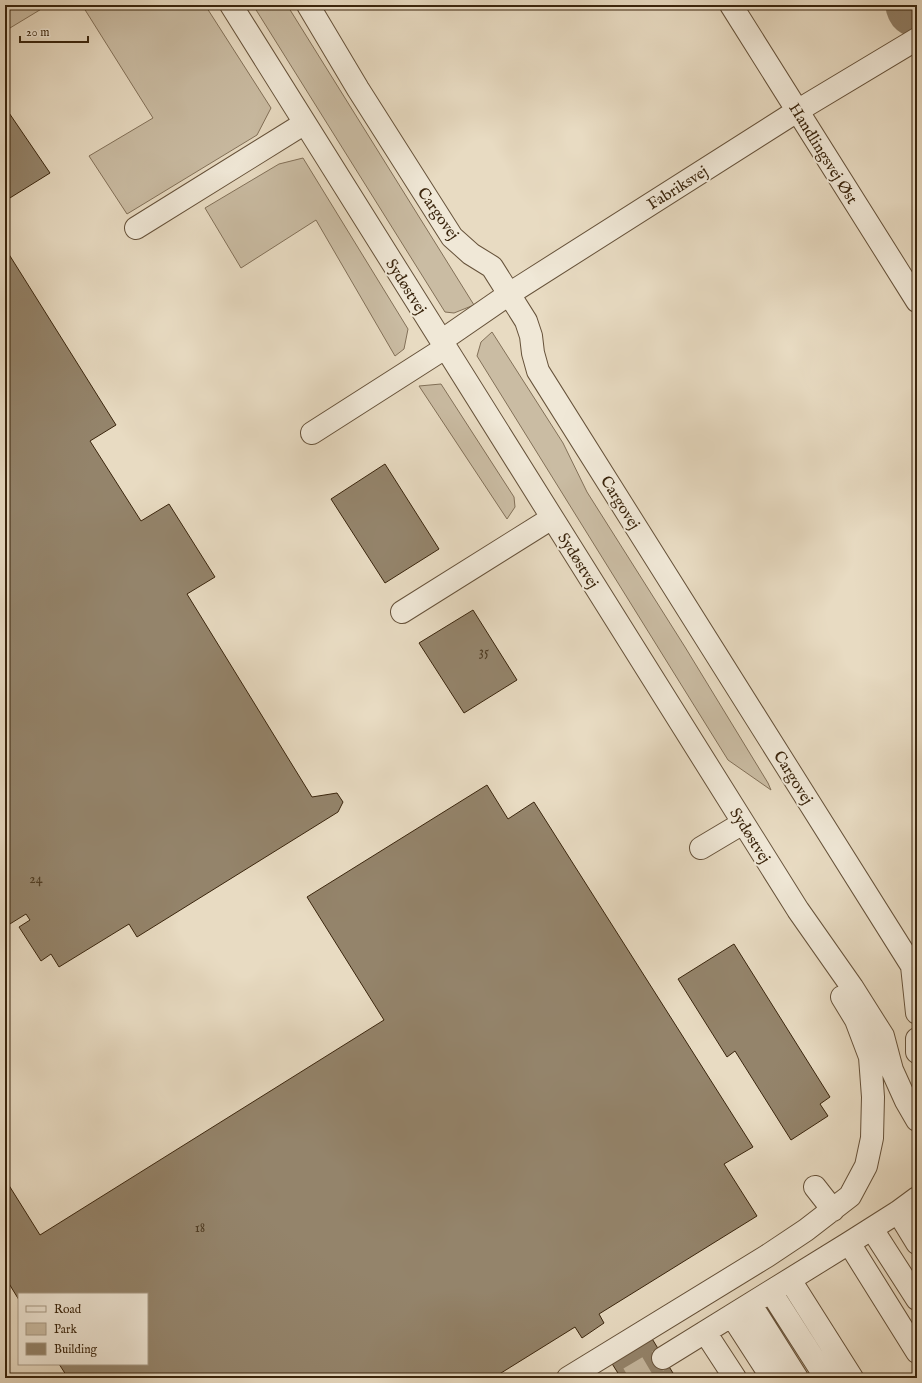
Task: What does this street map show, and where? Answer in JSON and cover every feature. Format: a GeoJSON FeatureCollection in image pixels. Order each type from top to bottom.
{"type":"FeatureCollection","features":[{"type":"Feature","properties":{"kind":"lane","name":"Sydøstvej"},"geometry":{"type":"LineString","coordinates":[[231,5],[798,910],[852,987],[883,1036],[892,1070],[906,1101],[917,1120]]}},
{"type":"Feature","properties":{"kind":"lane","name":"Cargovej"},"geometry":{"type":"LineString","coordinates":[[308,5],[358,89],[452,236],[471,254],[492,267],[526,321],[531,336],[533,353],[538,371],[912,966],[917,1013]]}},
{"type":"Feature","properties":{"kind":"lane","name":"Handlingsvej Øst"},"geometry":{"type":"LineString","coordinates":[[731,5],[917,301]]}},
{"type":"Feature","properties":{"kind":"lane","name":"Fabriksvej"},"geometry":{"type":"LineString","coordinates":[[312,433],[443,345],[509,294],[797,111],[917,39]]}},
{"type":"Feature","properties":{"kind":"lane"},"geometry":{"type":"LineString","coordinates":[[136,228],[305,123]]}},
{"type":"Feature","properties":{"kind":"lane"},"geometry":{"type":"LineString","coordinates":[[402,612],[552,518]]}},
{"type":"Feature","properties":{"kind":"lane"},"geometry":{"type":"LineString","coordinates":[[701,848],[743,823]]}},
{"type":"Feature","properties":{"kind":"lane"},"geometry":{"type":"LineString","coordinates":[[568,1378],[767,1256],[806,1230],[850,1196],[866,1166],[872,1138],[873,1097],[870,1057],[856,1020],[826,968],[798,910]]}},
{"type":"Feature","properties":{"kind":"lane"},"geometry":{"type":"LineString","coordinates":[[917,1039],[917,1052]]}},
{"type":"Feature","properties":{"kind":"lane"},"geometry":{"type":"LineString","coordinates":[[815,1187],[833,1210]]}},
{"type":"Feature","properties":{"kind":"lane"},"geometry":{"type":"LineString","coordinates":[[663,1358],[872,1229],[917,1198]]}},
{"type":"Feature","properties":{"kind":"lane"},"geometry":{"type":"LineString","coordinates":[[898,1212],[917,1243]]}},
{"type":"Feature","properties":{"kind":"lane"},"geometry":{"type":"LineString","coordinates":[[872,1229],[917,1299]]}},
{"type":"Feature","properties":{"kind":"lane"},"geometry":{"type":"LineString","coordinates":[[849,1243],[917,1352]]}},
{"type":"Feature","properties":{"kind":"lane"},"geometry":{"type":"LineString","coordinates":[[790,1280],[852,1378]]}},
{"type":"Feature","properties":{"kind":"lane"},"geometry":{"type":"LineString","coordinates":[[771,1292],[826,1378]]}},
{"type":"Feature","properties":{"kind":"lane"},"geometry":{"type":"LineString","coordinates":[[751,1305],[797,1378]]}},
{"type":"Feature","properties":{"kind":"lane"},"geometry":{"type":"LineString","coordinates":[[732,1316],[772,1378]]}},
{"type":"Feature","properties":{"kind":"lane"},"geometry":{"type":"LineString","coordinates":[[706,1332],[735,1378]]}},
{"type":"Feature","properties":{"kind":"green space"},"geometry":{"type":"Polygon","coordinates":[[[5,5],[48,5],[5,31],[5,5]]]}},
{"type":"Feature","properties":{"kind":"green space"},"geometry":{"type":"Polygon","coordinates":[[[82,5],[205,5],[271,108],[257,135],[127,214],[89,156],[153,118],[82,5]]]}},
{"type":"Feature","properties":{"kind":"green space"},"geometry":{"type":"Polygon","coordinates":[[[253,5],[287,5],[474,305],[454,313],[445,312],[253,5]]]}},
{"type":"Feature","properties":{"kind":"green space"},"geometry":{"type":"Polygon","coordinates":[[[303,158],[408,329],[404,349],[395,356],[316,220],[241,268],[205,208],[279,164],[303,158]]]}},
{"type":"Feature","properties":{"kind":"green space"},"geometry":{"type":"Polygon","coordinates":[[[492,332],[563,443],[587,492],[685,647],[771,790],[728,760],[477,356],[481,342],[492,332]]]}},
{"type":"Feature","properties":{"kind":"green space"},"geometry":{"type":"Polygon","coordinates":[[[441,384],[514,497],[515,507],[507,519],[419,386],[441,384]]]}},
{"type":"Feature","properties":{"kind":"building"},"geometry":{"type":"Polygon","coordinates":[[[5,107],[50,173],[5,201],[5,107]]]}},
{"type":"Feature","properties":{"kind":"building"},"geometry":{"type":"Polygon","coordinates":[[[5,248],[116,425],[90,441],[141,521],[169,504],[215,577],[187,594],[312,797],[337,793],[343,802],[338,812],[137,937],[129,924],[59,967],[51,954],[41,961],[19,927],[30,920],[26,914],[5,927],[5,248]]]}},
{"type":"Feature","properties":{"kind":"building"},"geometry":{"type":"Polygon","coordinates":[[[385,464],[439,549],[385,583],[331,499],[385,464]]]}},
{"type":"Feature","properties":{"kind":"building"},"geometry":{"type":"Polygon","coordinates":[[[473,610],[517,680],[464,713],[419,643],[473,610]]]}},
{"type":"Feature","properties":{"kind":"building"},"geometry":{"type":"Polygon","coordinates":[[[487,785],[508,819],[534,802],[753,1147],[724,1164],[757,1216],[599,1314],[604,1323],[582,1338],[575,1327],[493,1378],[68,1378],[60,1365],[148,1365],[148,1293],[18,1293],[18,1298],[5,1277],[5,1179],[40,1235],[384,1020],[307,897],[487,785]]]}},
{"type":"Feature","properties":{"kind":"building"},"geometry":{"type":"Polygon","coordinates":[[[734,944],[830,1097],[820,1104],[828,1116],[791,1140],[735,1051],[727,1057],[678,979],[734,944]]]}},
{"type":"Feature","properties":{"kind":"building"},"geometry":{"type":"Polygon","coordinates":[[[651,1337],[676,1378],[621,1378],[611,1362],[651,1337]]]}},
{"type":"Feature","properties":{"kind":"tunnel"},"geometry":{"type":"LineString","coordinates":[[629,1378],[663,1358]]}}]}
